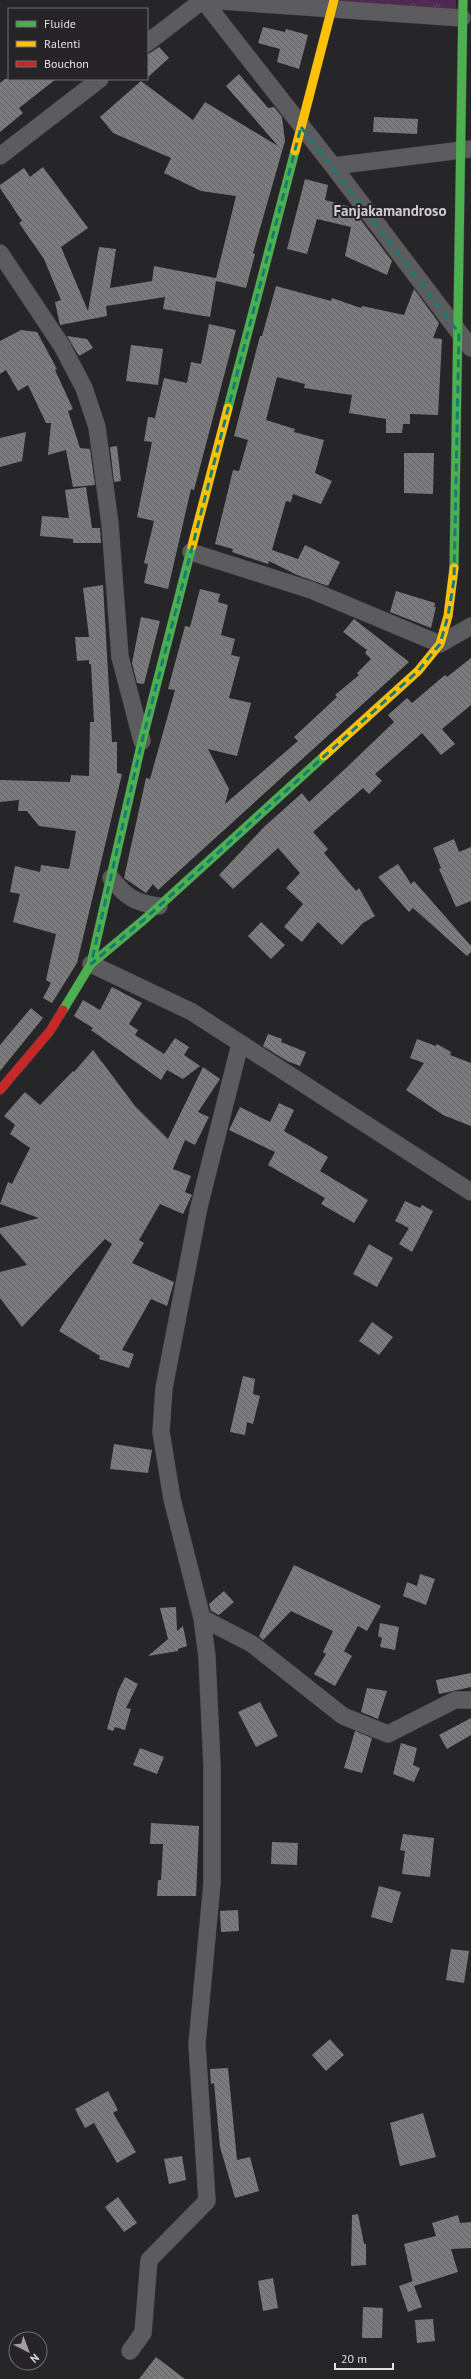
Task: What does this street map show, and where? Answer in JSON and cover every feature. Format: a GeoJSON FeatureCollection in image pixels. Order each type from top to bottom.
{"type":"FeatureCollection","features":[{"type":"Feature","properties":{"kind":"main road"},"geometry":{"type":"LineString","coordinates":[[90,964],[159,906],[418,671],[440,644],[448,616],[454,580],[459,333],[466,150],[462,18],[463,0]]}},
{"type":"Feature","properties":{"kind":"main road"},"geometry":{"type":"LineString","coordinates":[[0,1090],[50,1031],[90,964],[142,741],[332,5]]}},
{"type":"Feature","properties":{"kind":"street"},"geometry":{"type":"LineString","coordinates":[[148,42],[203,0],[333,166],[471,348]]}},
{"type":"Feature","properties":{"kind":"street"},"geometry":{"type":"LineString","coordinates":[[206,0],[332,5],[462,18]]}},
{"type":"Feature","properties":{"kind":"street"},"geometry":{"type":"LineString","coordinates":[[0,156],[99,80]]}},
{"type":"Feature","properties":{"kind":"street"},"geometry":{"type":"LineString","coordinates":[[333,166],[466,150]]}},
{"type":"Feature","properties":{"kind":"street"},"geometry":{"type":"LineString","coordinates":[[0,253],[62,346],[84,388],[97,427],[110,524],[120,657],[142,741]]}},
{"type":"Feature","properties":{"kind":"street"},"geometry":{"type":"LineString","coordinates":[[191,552],[311,590],[440,644],[471,626]]}},
{"type":"Feature","properties":{"kind":"street"},"geometry":{"type":"LineString","coordinates":[[111,878],[123,893],[141,904],[159,906]]}},
{"type":"Feature","properties":{"kind":"street"},"geometry":{"type":"LineString","coordinates":[[90,964],[192,1012],[471,1192]]}},
{"type":"Feature","properties":{"kind":"street"},"geometry":{"type":"LineString","coordinates":[[130,2351],[143,2332],[149,2260],[207,2201],[197,2044],[212,1884],[212,1766],[207,1657],[202,1618],[172,1499],[161,1432],[164,1388],[199,1207],[240,1044]]}},
{"type":"Feature","properties":{"kind":"street"},"geometry":{"type":"LineString","coordinates":[[202,1618],[252,1644],[343,1716],[388,1734],[455,1700],[471,1700]]}},
{"type":"Feature","properties":{"kind":"highlighted area"},"geometry":{"type":"Polygon","coordinates":[[[301,127],[459,333],[454,580],[448,616],[440,644],[418,671],[146,918],[91,964],[142,741],[301,127]]]}},
{"type":"Feature","properties":{"kind":"green space"},"geometry":{"type":"Polygon","coordinates":[[[340,0],[456,0],[456,11],[339,5],[340,0]]]}},
{"type":"Feature","properties":{"kind":"building"},"geometry":{"type":"Polygon","coordinates":[[[263,27],[285,32],[286,29],[308,35],[299,69],[277,62],[280,49],[258,43],[263,27]]]}},
{"type":"Feature","properties":{"kind":"building"},"geometry":{"type":"Polygon","coordinates":[[[159,47],[169,58],[148,77],[148,54],[159,47]]]}},
{"type":"Feature","properties":{"kind":"building"},"geometry":{"type":"Polygon","coordinates":[[[239,74],[268,108],[274,107],[282,117],[285,141],[253,253],[255,254],[246,288],[216,281],[210,317],[163,309],[165,297],[106,306],[107,316],[60,325],[55,302],[61,300],[44,259],[19,223],[22,221],[0,188],[0,185],[24,168],[30,177],[43,167],[88,228],[61,247],[88,311],[99,247],[116,249],[110,288],[152,281],[154,266],[216,278],[236,196],[201,191],[164,173],[171,158],[113,133],[100,117],[141,81],[193,120],[205,102],[278,146],[226,86],[239,74]]]}},
{"type":"Feature","properties":{"kind":"building"},"geometry":{"type":"Polygon","coordinates":[[[5,79],[55,80],[19,108],[23,113],[0,132],[0,83],[5,79]]]}},
{"type":"Feature","properties":{"kind":"building"},"geometry":{"type":"Polygon","coordinates":[[[374,117],[418,119],[417,134],[373,132],[374,117]]]}},
{"type":"Feature","properties":{"kind":"building"},"geometry":{"type":"Polygon","coordinates":[[[305,179],[328,185],[325,200],[351,207],[392,261],[387,275],[345,256],[351,227],[317,219],[307,254],[287,249],[305,179]]]}},
{"type":"Feature","properties":{"kind":"building"},"geometry":{"type":"Polygon","coordinates":[[[276,286],[331,301],[332,298],[361,308],[362,306],[404,315],[414,289],[439,323],[433,338],[442,339],[438,415],[410,414],[410,424],[403,424],[402,433],[386,433],[386,419],[349,413],[352,395],[304,388],[305,384],[277,377],[266,420],[295,429],[294,432],[324,440],[315,473],[332,481],[321,504],[293,494],[291,502],[286,501],[272,550],[298,559],[305,545],[340,562],[328,586],[297,575],[269,561],[268,564],[232,552],[233,549],[215,544],[233,470],[239,471],[248,440],[234,436],[260,336],[262,336],[276,286]]]}},
{"type":"Feature","properties":{"kind":"building"},"geometry":{"type":"Polygon","coordinates":[[[209,324],[236,330],[194,490],[191,489],[168,589],[144,583],[148,564],[144,563],[154,521],[137,517],[152,442],[144,441],[148,417],[155,418],[164,378],[187,383],[191,362],[201,364],[209,324]]]}},
{"type":"Feature","properties":{"kind":"building"},"geometry":{"type":"Polygon","coordinates":[[[21,330],[37,332],[57,369],[55,370],[73,409],[68,411],[80,448],[90,449],[95,485],[73,487],[66,450],[48,455],[51,423],[46,423],[28,385],[18,391],[6,370],[0,374],[0,341],[21,330]]]}},
{"type":"Feature","properties":{"kind":"building"},"geometry":{"type":"Polygon","coordinates":[[[67,336],[87,339],[93,348],[79,356],[67,336]]]}},
{"type":"Feature","properties":{"kind":"building"},"geometry":{"type":"Polygon","coordinates":[[[131,345],[163,349],[158,385],[126,381],[131,345]]]}},
{"type":"Feature","properties":{"kind":"building"},"geometry":{"type":"Polygon","coordinates":[[[26,432],[22,461],[0,467],[0,438],[26,432]]]}},
{"type":"Feature","properties":{"kind":"building"},"geometry":{"type":"Polygon","coordinates":[[[117,446],[121,481],[114,482],[110,447],[117,446]]]}},
{"type":"Feature","properties":{"kind":"building"},"geometry":{"type":"Polygon","coordinates":[[[404,453],[434,453],[433,494],[404,493],[404,453]]]}},
{"type":"Feature","properties":{"kind":"building"},"geometry":{"type":"Polygon","coordinates":[[[86,487],[92,528],[100,528],[101,543],[73,543],[73,539],[40,536],[42,516],[69,518],[65,490],[86,487]]]}},
{"type":"Feature","properties":{"kind":"building"},"geometry":{"type":"Polygon","coordinates":[[[103,585],[112,742],[117,742],[117,773],[122,774],[77,963],[52,1003],[43,998],[51,983],[46,980],[56,934],[13,922],[20,894],[10,892],[15,866],[40,872],[41,865],[69,869],[76,831],[39,826],[27,811],[18,811],[19,800],[0,802],[0,780],[70,782],[71,775],[89,776],[90,722],[94,722],[91,664],[89,664],[89,660],[77,661],[75,637],[89,637],[83,588],[103,585]]]}},
{"type":"Feature","properties":{"kind":"building"},"geometry":{"type":"Polygon","coordinates":[[[200,589],[220,594],[218,602],[228,605],[221,635],[235,639],[231,655],[240,657],[229,698],[251,703],[237,756],[208,749],[229,789],[225,804],[298,741],[294,737],[337,697],[335,695],[359,675],[357,673],[371,659],[365,653],[367,650],[343,632],[354,619],[409,662],[158,890],[153,884],[146,893],[124,878],[146,778],[150,779],[175,690],[168,689],[185,626],[190,627],[200,589]]]}},
{"type":"Feature","properties":{"kind":"building"},"geometry":{"type":"Polygon","coordinates":[[[396,591],[435,603],[434,607],[436,607],[431,628],[390,612],[396,591]]]}},
{"type":"Feature","properties":{"kind":"building"},"geometry":{"type":"Polygon","coordinates":[[[141,617],[160,621],[144,684],[137,683],[132,663],[141,617]]]}},
{"type":"Feature","properties":{"kind":"building"},"geometry":{"type":"Polygon","coordinates":[[[471,658],[471,705],[442,729],[455,744],[441,755],[422,733],[375,774],[382,781],[369,794],[363,788],[313,832],[328,849],[324,853],[356,891],[359,888],[375,916],[363,923],[342,945],[318,922],[302,942],[284,927],[303,904],[286,888],[300,873],[278,848],[233,889],[219,875],[264,827],[302,793],[309,802],[345,769],[394,722],[388,715],[407,698],[412,703],[445,675],[447,677],[471,658]]]}},
{"type":"Feature","properties":{"kind":"building"},"geometry":{"type":"Polygon","coordinates":[[[454,839],[459,852],[471,847],[471,901],[456,907],[439,869],[441,868],[433,848],[454,839]]]}},
{"type":"Feature","properties":{"kind":"building"},"geometry":{"type":"Polygon","coordinates":[[[398,864],[411,884],[414,881],[471,946],[471,952],[467,956],[413,908],[409,912],[378,877],[398,864]]]}},
{"type":"Feature","properties":{"kind":"building"},"geometry":{"type":"Polygon","coordinates":[[[261,922],[285,945],[271,959],[248,936],[261,922]]]}},
{"type":"Feature","properties":{"kind":"building"},"geometry":{"type":"Polygon","coordinates":[[[112,987],[142,1003],[129,1024],[138,1030],[135,1035],[164,1054],[175,1038],[189,1047],[184,1055],[200,1066],[183,1079],[167,1070],[161,1080],[91,1030],[93,1028],[74,1016],[83,1000],[100,1010],[112,987]]]}},
{"type":"Feature","properties":{"kind":"building"},"geometry":{"type":"Polygon","coordinates":[[[31,1008],[43,1018],[0,1071],[0,1045],[31,1008]]]}},
{"type":"Feature","properties":{"kind":"building"},"geometry":{"type":"Polygon","coordinates":[[[268,1034],[282,1039],[281,1042],[306,1052],[300,1066],[287,1061],[263,1046],[268,1034]]]}},
{"type":"Feature","properties":{"kind":"building"},"geometry":{"type":"Polygon","coordinates":[[[417,1039],[436,1046],[437,1044],[451,1052],[450,1055],[471,1063],[471,1126],[443,1115],[406,1090],[424,1063],[410,1058],[417,1039]]]}},
{"type":"Feature","properties":{"kind":"building"},"geometry":{"type":"Polygon","coordinates":[[[93,1050],[135,1106],[168,1139],[203,1067],[220,1079],[198,1112],[209,1117],[195,1145],[185,1140],[173,1169],[191,1176],[185,1192],[192,1195],[183,1214],[160,1204],[139,1240],[144,1243],[132,1263],[174,1282],[167,1306],[151,1299],[122,1350],[134,1354],[129,1368],[99,1359],[100,1356],[59,1331],[112,1244],[105,1239],[22,1327],[0,1298],[0,1272],[27,1265],[0,1233],[0,1228],[39,1218],[0,1204],[8,1182],[12,1184],[30,1148],[10,1134],[15,1125],[4,1116],[25,1092],[40,1105],[73,1071],[74,1072],[93,1050]]]}},
{"type":"Feature","properties":{"kind":"building"},"geometry":{"type":"Polygon","coordinates":[[[279,1103],[294,1110],[284,1131],[328,1157],[320,1171],[368,1200],[354,1223],[321,1204],[325,1198],[268,1165],[275,1152],[229,1130],[240,1107],[270,1122],[279,1103]]]}},
{"type":"Feature","properties":{"kind":"building"},"geometry":{"type":"Polygon","coordinates":[[[405,1201],[420,1208],[422,1205],[433,1211],[412,1252],[399,1244],[409,1228],[395,1221],[405,1201]]]}},
{"type":"Feature","properties":{"kind":"building"},"geometry":{"type":"Polygon","coordinates":[[[369,1244],[393,1258],[377,1287],[353,1274],[369,1244]]]}},
{"type":"Feature","properties":{"kind":"building"},"geometry":{"type":"Polygon","coordinates":[[[372,1322],[393,1337],[379,1355],[359,1341],[372,1322]]]}},
{"type":"Feature","properties":{"kind":"building"},"geometry":{"type":"Polygon","coordinates":[[[243,1376],[255,1379],[253,1394],[260,1396],[253,1424],[247,1422],[245,1435],[230,1432],[243,1376]]]}},
{"type":"Feature","properties":{"kind":"building"},"geometry":{"type":"Polygon","coordinates":[[[114,1444],[152,1450],[148,1473],[110,1469],[114,1444]]]}},
{"type":"Feature","properties":{"kind":"building"},"geometry":{"type":"Polygon","coordinates":[[[294,1565],[381,1606],[367,1631],[358,1626],[344,1651],[352,1656],[335,1686],[314,1674],[326,1654],[323,1652],[333,1631],[291,1611],[263,1640],[259,1636],[294,1565]]]}},
{"type":"Feature","properties":{"kind":"building"},"geometry":{"type":"Polygon","coordinates":[[[420,1574],[435,1579],[426,1605],[403,1596],[407,1582],[417,1586],[420,1574]]]}},
{"type":"Feature","properties":{"kind":"building"},"geometry":{"type":"Polygon","coordinates":[[[224,1591],[234,1602],[219,1615],[211,1611],[209,1604],[224,1591]]]}},
{"type":"Feature","properties":{"kind":"building"},"geometry":{"type":"Polygon","coordinates":[[[176,1607],[177,1631],[183,1626],[187,1646],[178,1649],[178,1651],[148,1656],[168,1639],[160,1608],[176,1607]]]}},
{"type":"Feature","properties":{"kind":"building"},"geometry":{"type":"Polygon","coordinates":[[[380,1623],[399,1627],[395,1650],[380,1647],[382,1638],[378,1636],[380,1623]]]}},
{"type":"Feature","properties":{"kind":"building"},"geometry":{"type":"Polygon","coordinates":[[[471,1673],[471,1687],[439,1694],[436,1680],[471,1673]]]}},
{"type":"Feature","properties":{"kind":"building"},"geometry":{"type":"Polygon","coordinates":[[[125,1677],[138,1684],[126,1708],[131,1709],[125,1730],[115,1727],[113,1731],[107,1729],[118,1691],[125,1677]]]}},
{"type":"Feature","properties":{"kind":"building"},"geometry":{"type":"Polygon","coordinates":[[[367,1688],[387,1691],[378,1719],[361,1712],[367,1688]]]}},
{"type":"Feature","properties":{"kind":"building"},"geometry":{"type":"Polygon","coordinates":[[[260,1702],[278,1736],[256,1747],[238,1712],[260,1702]]]}},
{"type":"Feature","properties":{"kind":"building"},"geometry":{"type":"Polygon","coordinates":[[[471,1718],[471,1735],[447,1749],[439,1735],[471,1718]]]}},
{"type":"Feature","properties":{"kind":"building"},"geometry":{"type":"Polygon","coordinates":[[[355,1731],[372,1738],[362,1773],[344,1768],[355,1731]]]}},
{"type":"Feature","properties":{"kind":"building"},"geometry":{"type":"Polygon","coordinates":[[[401,1743],[417,1748],[413,1765],[420,1768],[414,1782],[393,1774],[401,1743]]]}},
{"type":"Feature","properties":{"kind":"building"},"geometry":{"type":"Polygon","coordinates":[[[140,1748],[164,1757],[157,1774],[133,1765],[140,1748]]]}},
{"type":"Feature","properties":{"kind":"building"},"geometry":{"type":"Polygon","coordinates":[[[151,1823],[199,1826],[196,1896],[157,1896],[158,1880],[161,1880],[163,1844],[150,1844],[151,1823]]]}},
{"type":"Feature","properties":{"kind":"building"},"geometry":{"type":"Polygon","coordinates":[[[403,1834],[434,1838],[430,1877],[402,1874],[405,1851],[400,1850],[403,1834]]]}},
{"type":"Feature","properties":{"kind":"building"},"geometry":{"type":"Polygon","coordinates":[[[272,1842],[298,1843],[297,1865],[271,1864],[272,1842]]]}},
{"type":"Feature","properties":{"kind":"building"},"geometry":{"type":"Polygon","coordinates":[[[379,1886],[401,1892],[392,1923],[371,1917],[379,1886]]]}},
{"type":"Feature","properties":{"kind":"building"},"geometry":{"type":"Polygon","coordinates":[[[238,1910],[239,1931],[221,1932],[220,1911],[238,1910]]]}},
{"type":"Feature","properties":{"kind":"building"},"geometry":{"type":"Polygon","coordinates":[[[451,1949],[469,1951],[464,1983],[446,1980],[451,1949]]]}},
{"type":"Feature","properties":{"kind":"building"},"geometry":{"type":"Polygon","coordinates":[[[330,2039],[344,2055],[326,2071],[312,2055],[330,2039]]]}},
{"type":"Feature","properties":{"kind":"building"},"geometry":{"type":"Polygon","coordinates":[[[228,2068],[237,2160],[250,2157],[259,2191],[235,2198],[220,2147],[214,2083],[211,2084],[210,2069],[228,2068]]]}},
{"type":"Feature","properties":{"kind":"building"},"geometry":{"type":"Polygon","coordinates":[[[108,2091],[118,2110],[113,2113],[136,2152],[117,2163],[94,2123],[85,2128],[75,2109],[108,2091]]]}},
{"type":"Feature","properties":{"kind":"building"},"geometry":{"type":"Polygon","coordinates":[[[423,2113],[436,2157],[400,2166],[390,2123],[423,2113]]]}},
{"type":"Feature","properties":{"kind":"building"},"geometry":{"type":"Polygon","coordinates":[[[182,2156],[186,2180],[169,2184],[164,2159],[182,2156]]]}},
{"type":"Feature","properties":{"kind":"building"},"geometry":{"type":"Polygon","coordinates":[[[118,2197],[137,2223],[124,2232],[105,2207],[118,2197]]]}},
{"type":"Feature","properties":{"kind":"building"},"geometry":{"type":"Polygon","coordinates":[[[358,2214],[364,2244],[366,2244],[366,2265],[351,2266],[352,2215],[358,2214]]]}},
{"type":"Feature","properties":{"kind":"building"},"geometry":{"type":"Polygon","coordinates":[[[458,2215],[460,2223],[471,2222],[471,2248],[451,2249],[458,2272],[414,2286],[422,2307],[408,2312],[399,2286],[413,2281],[404,2244],[436,2236],[432,2223],[458,2215]]]}},
{"type":"Feature","properties":{"kind":"building"},"geometry":{"type":"Polygon","coordinates":[[[273,2278],[278,2308],[263,2311],[258,2281],[273,2278]]]}},
{"type":"Feature","properties":{"kind":"building"},"geometry":{"type":"Polygon","coordinates":[[[363,2307],[383,2308],[382,2338],[362,2338],[363,2307]]]}},
{"type":"Feature","properties":{"kind":"building"},"geometry":{"type":"Polygon","coordinates":[[[433,2319],[435,2341],[417,2343],[415,2320],[433,2319]]]}},
{"type":"Feature","properties":{"kind":"building"},"geometry":{"type":"Polygon","coordinates":[[[156,2357],[185,2379],[139,2379],[156,2357]]]}},
{"type":"Feature","properties":{"kind":"traffic: fast"},"geometry":{"type":"LineString","coordinates":[[454,568],[463,0]]}},
{"type":"Feature","properties":{"kind":"traffic: fast"},"geometry":{"type":"LineString","coordinates":[[228,408],[295,151]]}},
{"type":"Feature","properties":{"kind":"traffic: fast"},"geometry":{"type":"LineString","coordinates":[[63,1010],[91,964],[142,741],[192,546]]}},
{"type":"Feature","properties":{"kind":"traffic: fast"},"geometry":{"type":"LineString","coordinates":[[91,964],[146,918],[324,756]]}},
{"type":"Feature","properties":{"kind":"traffic: slow"},"geometry":{"type":"LineString","coordinates":[[295,151],[334,0]]}},
{"type":"Feature","properties":{"kind":"traffic: slow"},"geometry":{"type":"LineString","coordinates":[[192,546],[228,408]]}},
{"type":"Feature","properties":{"kind":"traffic: slow"},"geometry":{"type":"LineString","coordinates":[[324,756],[418,671],[440,644],[448,616],[454,568]]}},
{"type":"Feature","properties":{"kind":"traffic: jam"},"geometry":{"type":"LineString","coordinates":[[0,1090],[50,1031],[63,1010]]}},
{"type":"Feature","properties":{"kind":"district","name":"Fanjakamandroso"},"geometry":{"type":"Point","coordinates":[390,210]}}]}
